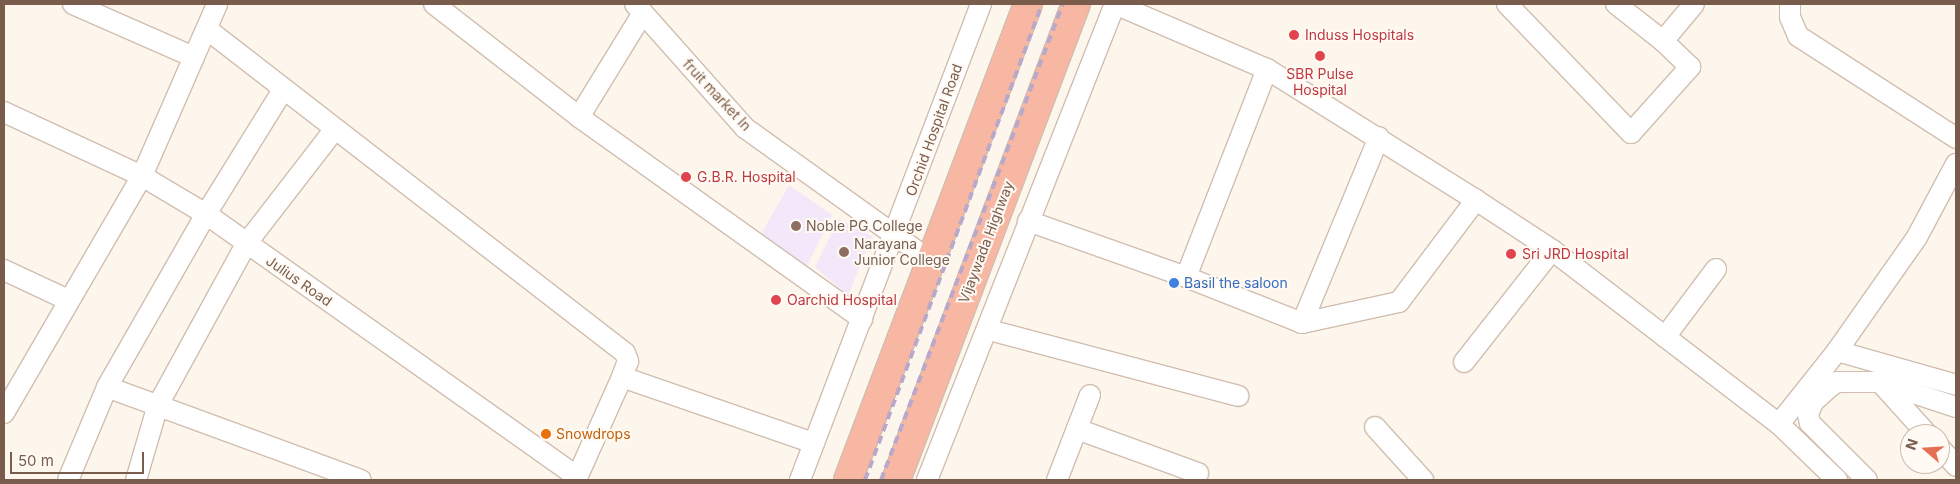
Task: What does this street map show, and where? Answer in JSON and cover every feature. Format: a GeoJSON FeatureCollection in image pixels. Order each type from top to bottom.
{"type":"FeatureCollection","features":[{"type":"Feature","properties":{"kind":"highway"},"geometry":{"type":"LineString","coordinates":[[848,480],[1028,4]]}},
{"type":"Feature","properties":{"kind":"highway","name":"Vijaywada Highway"},"geometry":{"type":"LineString","coordinates":[[896,480],[1076,4]]}},
{"type":"Feature","properties":{"kind":"street"},"geometry":{"type":"LineString","coordinates":[[73,4],[194,57]]}},
{"type":"Feature","properties":{"kind":"street"},"geometry":{"type":"LineString","coordinates":[[4,413],[68,300],[142,176],[218,4]]}},
{"type":"Feature","properties":{"kind":"street"},"geometry":{"type":"LineString","coordinates":[[434,4],[579,117],[862,319]]}},
{"type":"Feature","properties":{"kind":"street","name":"Orchid Hospital Road"},"geometry":{"type":"LineString","coordinates":[[800,480],[981,4]]}},
{"type":"Feature","properties":{"kind":"street"},"geometry":{"type":"LineString","coordinates":[[927,480],[989,330],[1028,221],[1115,4],[1267,69],[1379,137],[1552,250],[1779,424],[1825,476]]}},
{"type":"Feature","properties":{"kind":"street"},"geometry":{"type":"LineString","coordinates":[[1507,4],[1631,133],[1690,67],[1663,41],[1616,4]]}},
{"type":"Feature","properties":{"kind":"street"},"geometry":{"type":"LineString","coordinates":[[1663,41],[1694,4]]}},
{"type":"Feature","properties":{"kind":"street"},"geometry":{"type":"LineString","coordinates":[[1790,4],[1790,17],[1798,36],[1956,138]]}},
{"type":"Feature","properties":{"kind":"street"},"geometry":{"type":"LineString","coordinates":[[579,117],[639,8]]}},
{"type":"Feature","properties":{"kind":"street","name":"fruit market ln"},"geometry":{"type":"LineString","coordinates":[[639,8],[745,128],[932,262]]}},
{"type":"Feature","properties":{"kind":"street"},"geometry":{"type":"LineString","coordinates":[[208,30],[334,130],[616,344],[628,360],[631,379],[577,479]]}},
{"type":"Feature","properties":{"kind":"street"},"geometry":{"type":"LineString","coordinates":[[1186,277],[1267,69]]}},
{"type":"Feature","properties":{"kind":"street"},"geometry":{"type":"LineString","coordinates":[[68,480],[107,387],[206,214],[283,90]]}},
{"type":"Feature","properties":{"kind":"street","name":"Julius Road"},"geometry":{"type":"LineString","coordinates":[[4,112],[142,176],[206,214],[577,479]]}},
{"type":"Feature","properties":{"kind":"street"},"geometry":{"type":"LineString","coordinates":[[136,480],[158,405],[246,244],[334,130]]}},
{"type":"Feature","properties":{"kind":"street"},"geometry":{"type":"LineString","coordinates":[[1302,324],[1379,137]]}},
{"type":"Feature","properties":{"kind":"street"},"geometry":{"type":"LineString","coordinates":[[1866,480],[1808,419],[1813,402],[1830,376],[1838,351],[1916,236],[1956,164]]}},
{"type":"Feature","properties":{"kind":"street"},"geometry":{"type":"LineString","coordinates":[[1028,221],[1186,277],[1302,324],[1399,302],[1476,200]]}},
{"type":"Feature","properties":{"kind":"street"},"geometry":{"type":"LineString","coordinates":[[1464,362],[1552,250]]}},
{"type":"Feature","properties":{"kind":"street"},"geometry":{"type":"LineString","coordinates":[[1665,337],[1716,269]]}},
{"type":"Feature","properties":{"kind":"street"},"geometry":{"type":"LineString","coordinates":[[4,270],[68,300]]}},
{"type":"Feature","properties":{"kind":"street"},"geometry":{"type":"LineString","coordinates":[[989,330],[1238,396]]}},
{"type":"Feature","properties":{"kind":"street"},"geometry":{"type":"LineString","coordinates":[[1838,351],[1956,385]]}},
{"type":"Feature","properties":{"kind":"street"},"geometry":{"type":"LineString","coordinates":[[1779,424],[1830,376]]}},
{"type":"Feature","properties":{"kind":"street"},"geometry":{"type":"LineString","coordinates":[[1830,376],[1880,382],[1956,406]]}},
{"type":"Feature","properties":{"kind":"street"},"geometry":{"type":"LineString","coordinates":[[631,379],[814,443]]}},
{"type":"Feature","properties":{"kind":"street"},"geometry":{"type":"LineString","coordinates":[[1880,382],[1918,424]]}},
{"type":"Feature","properties":{"kind":"street"},"geometry":{"type":"LineString","coordinates":[[107,387],[362,480]]}},
{"type":"Feature","properties":{"kind":"street"},"geometry":{"type":"LineString","coordinates":[[1057,480],[1090,395]]}},
{"type":"Feature","properties":{"kind":"street"},"geometry":{"type":"LineString","coordinates":[[1375,427],[1424,480]]}},
{"type":"Feature","properties":{"kind":"street"},"geometry":{"type":"LineString","coordinates":[[1077,429],[1198,473]]}},
{"type":"Feature","properties":{"kind":"shaded area","name":"Noble PG College"},"geometry":{"type":"Polygon","coordinates":[[[789,185],[832,215],[806,268],[760,236],[789,185]]]}},
{"type":"Feature","properties":{"kind":"shaded area","name":"Narayana Junior College"},"geometry":{"type":"Polygon","coordinates":[[[839,219],[872,236],[848,296],[815,267],[839,219]]]}},
{"type":"Feature","properties":{"kind":"railway"},"geometry":{"type":"LineString","coordinates":[[865,480],[1042,4]]}},
{"type":"Feature","properties":{"kind":"railway"},"geometry":{"type":"LineString","coordinates":[[881,480],[1063,4]]}},
{"type":"Feature","properties":{"kind":"place","name":"Induss Hospitals"},"geometry":{"type":"Point","coordinates":[1294,35]}},
{"type":"Feature","properties":{"kind":"place","name":"SBR Pulse Hospital"},"geometry":{"type":"Point","coordinates":[1320,56]}},
{"type":"Feature","properties":{"kind":"place","name":"G.B.R. Hospital"},"geometry":{"type":"Point","coordinates":[686,177]}},
{"type":"Feature","properties":{"kind":"place","name":"Noble PG College"},"geometry":{"type":"Point","coordinates":[796,226]}},
{"type":"Feature","properties":{"kind":"place","name":"Narayana Junior College"},"geometry":{"type":"Point","coordinates":[844,252]}},
{"type":"Feature","properties":{"kind":"place","name":"Sri JRD Hospital"},"geometry":{"type":"Point","coordinates":[1511,254]}},
{"type":"Feature","properties":{"kind":"place","name":"Basil the saloon"},"geometry":{"type":"Point","coordinates":[1174,283]}},
{"type":"Feature","properties":{"kind":"place","name":"Oarchid Hospital"},"geometry":{"type":"Point","coordinates":[776,300]}},
{"type":"Feature","properties":{"kind":"place","name":"Snowdrops"},"geometry":{"type":"Point","coordinates":[546,434]}}]}
